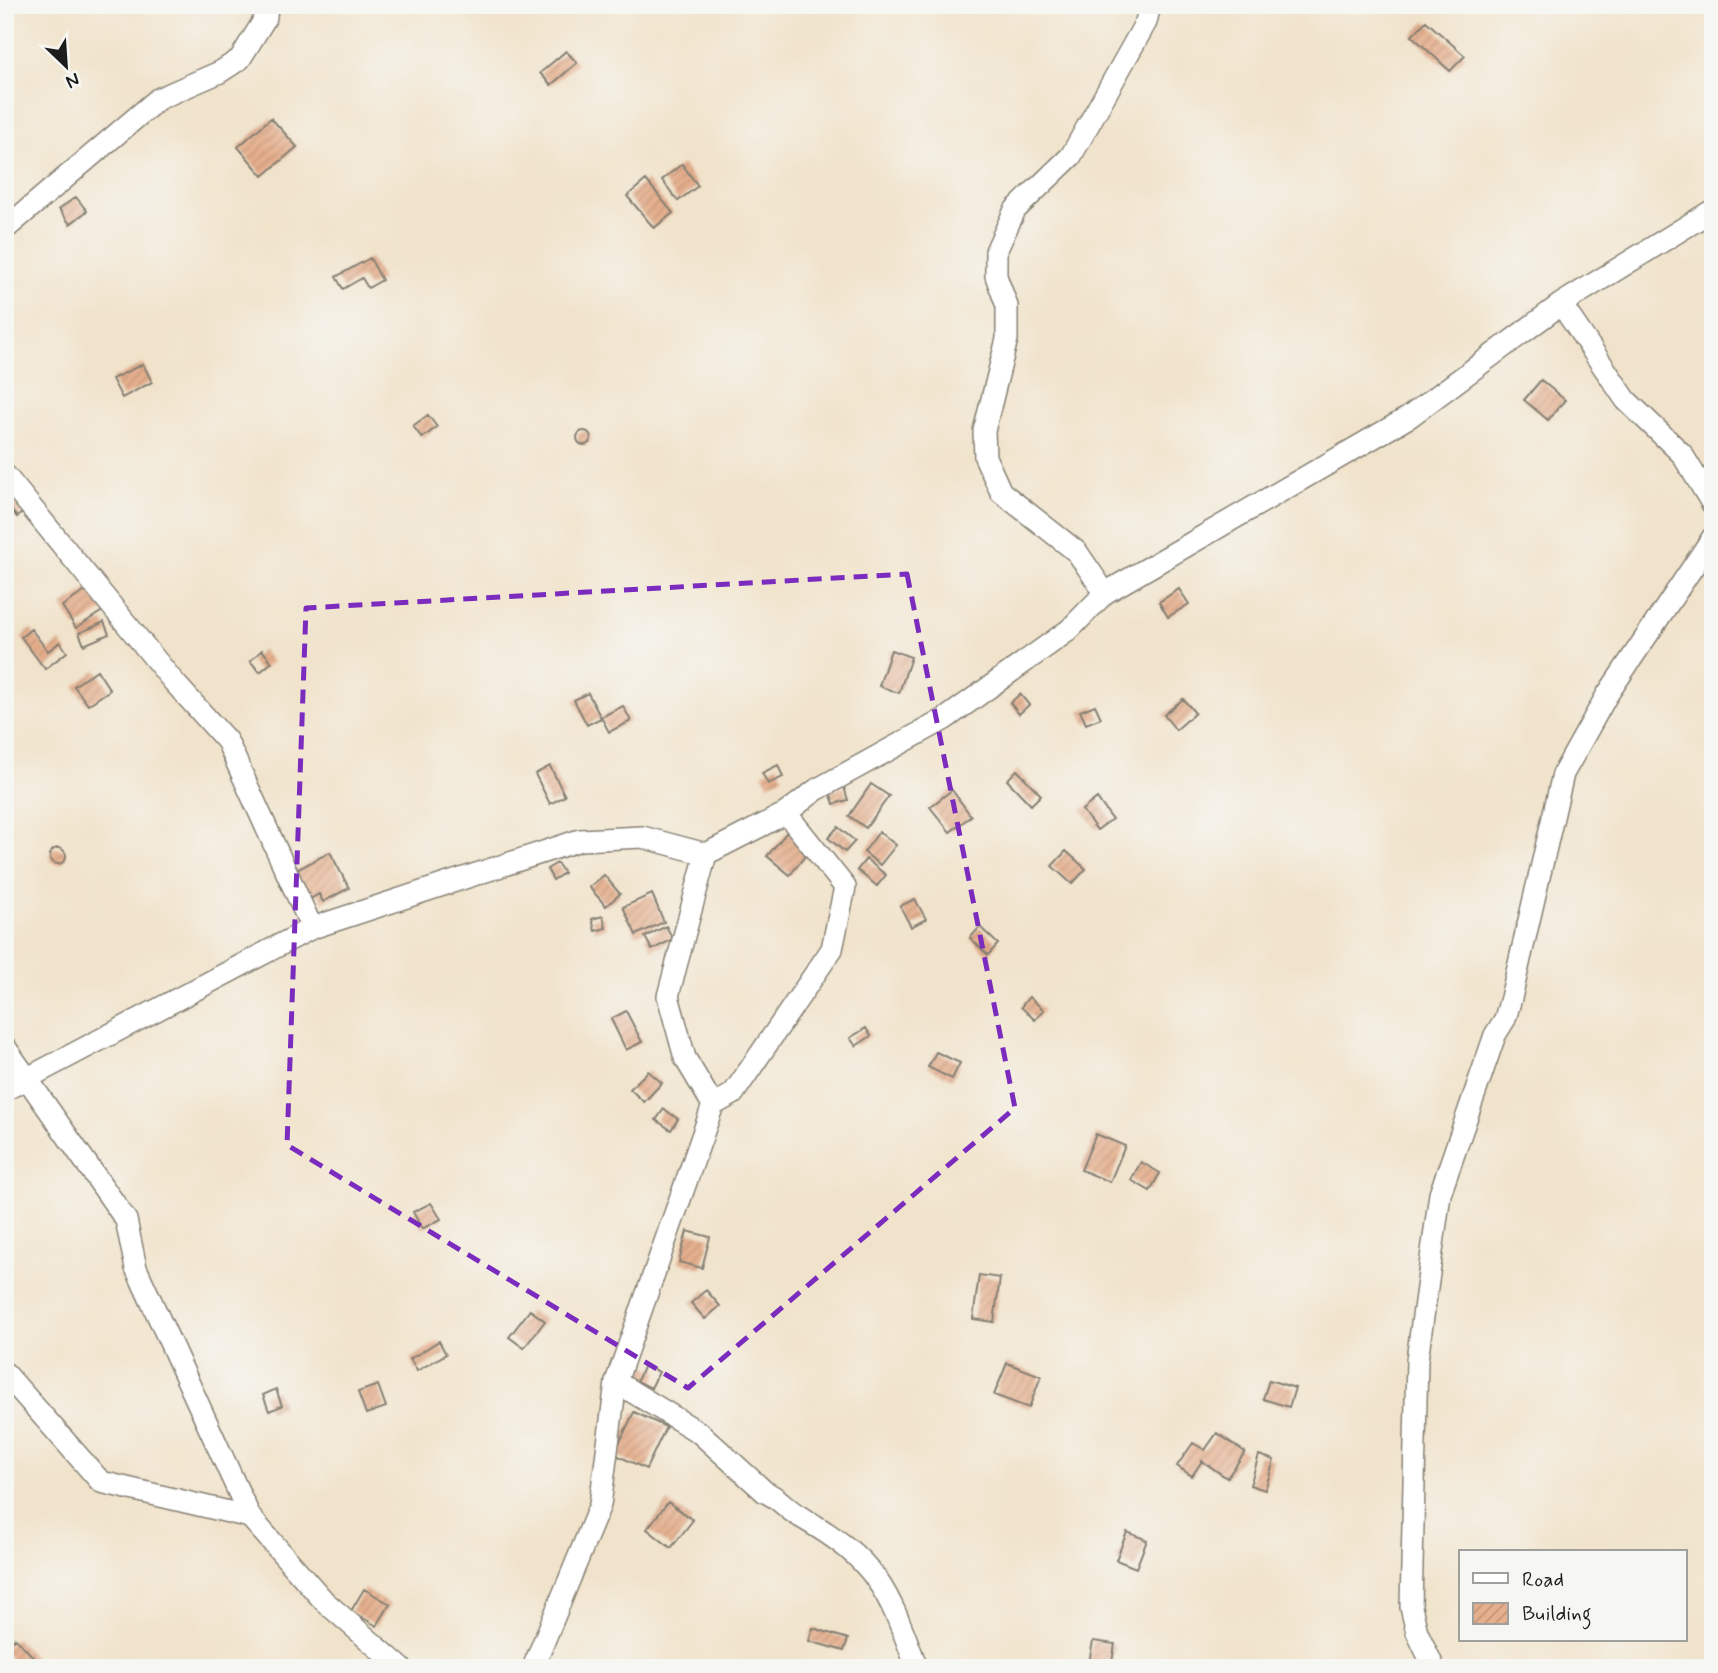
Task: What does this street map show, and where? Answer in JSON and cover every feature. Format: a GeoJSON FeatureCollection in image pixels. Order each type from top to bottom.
{"type":"FeatureCollection","features":[{"type":"Feature","properties":{"kind":"street"},"geometry":{"type":"LineString","coordinates":[[5,229],[158,99],[220,72],[240,59],[267,17],[267,5]]}},
{"type":"Feature","properties":{"kind":"street"},"geometry":{"type":"LineString","coordinates":[[1105,593],[1077,552],[1001,492],[985,457],[984,431],[1007,339],[1007,306],[996,276],[996,251],[1015,210],[1070,156],[1146,22],[1150,5]]}},
{"type":"Feature","properties":{"kind":"street"},"geometry":{"type":"LineString","coordinates":[[5,1090],[27,1081],[312,928],[580,840],[642,837],[706,854],[786,813],[816,790],[945,719],[1069,630],[1105,593],[1409,417],[1561,304],[1713,210]]}},
{"type":"Feature","properties":{"kind":"street"},"geometry":{"type":"LineString","coordinates":[[1561,304],[1626,400],[1682,454],[1713,505]]}},
{"type":"Feature","properties":{"kind":"street"},"geometry":{"type":"LineString","coordinates":[[5,475],[173,681],[227,741],[312,928]]}},
{"type":"Feature","properties":{"kind":"street"},"geometry":{"type":"LineString","coordinates":[[1434,1668],[1417,1632],[1411,1607],[1417,1360],[1440,1194],[1495,1035],[1505,1019],[1563,774],[1607,695],[1713,537]]}},
{"type":"Feature","properties":{"kind":"street"},"geometry":{"type":"LineString","coordinates":[[533,1668],[600,1505],[616,1382],[713,1105],[733,1094],[832,949],[845,887],[786,813]]}},
{"type":"Feature","properties":{"kind":"street"},"geometry":{"type":"LineString","coordinates":[[706,854],[668,996],[685,1058],[713,1105]]}},
{"type":"Feature","properties":{"kind":"street"},"geometry":{"type":"LineString","coordinates":[[5,1047],[126,1220],[136,1268],[250,1517],[324,1601],[401,1668]]}},
{"type":"Feature","properties":{"kind":"street"},"geometry":{"type":"LineString","coordinates":[[5,1373],[101,1482],[250,1517]]}},
{"type":"Feature","properties":{"kind":"street"},"geometry":{"type":"LineString","coordinates":[[616,1382],[700,1433],[765,1492],[778,1497],[795,1514],[825,1530],[863,1560],[892,1599],[917,1668]]}},
{"type":"Feature","properties":{"kind":"path"},"geometry":{"type":"LineString","coordinates":[[5,12],[13,5]]}},
{"type":"Feature","properties":{"kind":"highlighted area"},"geometry":{"type":"Polygon","coordinates":[[[907,574],[1015,1108],[688,1388],[287,1145],[306,608],[907,574]]]}},
{"type":"Feature","properties":{"kind":"building"},"geometry":{"type":"Polygon","coordinates":[[[1426,21],[1465,56],[1450,71],[1412,36],[1426,21]]]}},
{"type":"Feature","properties":{"kind":"building"},"geometry":{"type":"Polygon","coordinates":[[[566,51],[577,63],[551,85],[540,73],[566,51]]]}},
{"type":"Feature","properties":{"kind":"building"},"geometry":{"type":"Polygon","coordinates":[[[271,118],[297,147],[263,176],[238,147],[271,118]]]}},
{"type":"Feature","properties":{"kind":"building"},"geometry":{"type":"Polygon","coordinates":[[[682,164],[698,186],[678,201],[662,180],[682,164]]]}},
{"type":"Feature","properties":{"kind":"building"},"geometry":{"type":"Polygon","coordinates":[[[646,180],[673,213],[654,228],[627,196],[646,180]]]}},
{"type":"Feature","properties":{"kind":"building"},"geometry":{"type":"Polygon","coordinates":[[[76,197],[87,211],[70,224],[59,209],[76,197]]]}},
{"type":"Feature","properties":{"kind":"building"},"geometry":{"type":"Polygon","coordinates":[[[370,258],[382,280],[368,288],[362,278],[343,289],[336,277],[370,258]]]}},
{"type":"Feature","properties":{"kind":"building"},"geometry":{"type":"Polygon","coordinates":[[[143,364],[152,382],[122,398],[112,379],[143,364]]]}},
{"type":"Feature","properties":{"kind":"building"},"geometry":{"type":"Polygon","coordinates":[[[1541,380],[1565,400],[1548,420],[1524,400],[1541,380]]]}},
{"type":"Feature","properties":{"kind":"building"},"geometry":{"type":"Polygon","coordinates":[[[428,415],[437,427],[422,438],[413,426],[428,415]]]}},
{"type":"Feature","properties":{"kind":"building"},"geometry":{"type":"Polygon","coordinates":[[[584,431],[589,433],[589,443],[584,445],[579,443],[577,438],[579,433],[584,431]]]}},
{"type":"Feature","properties":{"kind":"building"},"geometry":{"type":"Polygon","coordinates":[[[11,490],[27,509],[17,517],[5,503],[5,495],[11,490]]]}},
{"type":"Feature","properties":{"kind":"building"},"geometry":{"type":"Polygon","coordinates":[[[90,588],[104,610],[76,628],[62,606],[90,588]]]}},
{"type":"Feature","properties":{"kind":"building"},"geometry":{"type":"Polygon","coordinates":[[[1179,589],[1189,604],[1168,617],[1159,602],[1179,589]]]}},
{"type":"Feature","properties":{"kind":"building"},"geometry":{"type":"Polygon","coordinates":[[[104,622],[109,634],[84,645],[79,633],[104,622]]]}},
{"type":"Feature","properties":{"kind":"building"},"geometry":{"type":"Polygon","coordinates":[[[31,629],[48,651],[60,642],[67,652],[45,669],[21,637],[31,629]]]}},
{"type":"Feature","properties":{"kind":"building"},"geometry":{"type":"Polygon","coordinates":[[[262,650],[272,662],[260,672],[250,661],[262,650]]]}},
{"type":"Feature","properties":{"kind":"building"},"geometry":{"type":"Polygon","coordinates":[[[891,650],[911,657],[899,693],[879,686],[891,650]]]}},
{"type":"Feature","properties":{"kind":"building"},"geometry":{"type":"Polygon","coordinates":[[[97,670],[110,690],[88,705],[74,686],[97,670]]]}},
{"type":"Feature","properties":{"kind":"building"},"geometry":{"type":"Polygon","coordinates":[[[588,693],[601,718],[587,725],[574,700],[588,693]]]}},
{"type":"Feature","properties":{"kind":"building"},"geometry":{"type":"Polygon","coordinates":[[[1020,694],[1029,705],[1019,714],[1010,703],[1020,694]]]}},
{"type":"Feature","properties":{"kind":"building"},"geometry":{"type":"Polygon","coordinates":[[[1183,699],[1195,713],[1176,730],[1164,715],[1183,699]]]}},
{"type":"Feature","properties":{"kind":"building"},"geometry":{"type":"Polygon","coordinates":[[[1095,705],[1101,718],[1086,724],[1080,711],[1095,705]]]}},
{"type":"Feature","properties":{"kind":"building"},"geometry":{"type":"Polygon","coordinates":[[[623,706],[631,721],[609,732],[601,717],[623,706]]]}},
{"type":"Feature","properties":{"kind":"building"},"geometry":{"type":"Polygon","coordinates":[[[778,765],[783,777],[768,784],[762,773],[778,765]]]}},
{"type":"Feature","properties":{"kind":"building"},"geometry":{"type":"Polygon","coordinates":[[[550,766],[565,796],[550,804],[535,774],[550,766]]]}},
{"type":"Feature","properties":{"kind":"building"},"geometry":{"type":"Polygon","coordinates":[[[1017,770],[1041,795],[1031,805],[1007,780],[1017,770]]]}},
{"type":"Feature","properties":{"kind":"building"},"geometry":{"type":"Polygon","coordinates":[[[871,784],[889,796],[866,828],[849,816],[871,784]]]}},
{"type":"Feature","properties":{"kind":"building"},"geometry":{"type":"Polygon","coordinates":[[[844,787],[848,800],[834,804],[830,792],[844,787]]]}},
{"type":"Feature","properties":{"kind":"building"},"geometry":{"type":"Polygon","coordinates":[[[952,790],[971,816],[950,832],[930,807],[952,790]]]}},
{"type":"Feature","properties":{"kind":"building"},"geometry":{"type":"Polygon","coordinates":[[[1097,798],[1112,819],[1097,830],[1082,810],[1097,798]]]}},
{"type":"Feature","properties":{"kind":"building"},"geometry":{"type":"Polygon","coordinates":[[[838,827],[855,841],[845,852],[828,838],[838,827]]]}},
{"type":"Feature","properties":{"kind":"building"},"geometry":{"type":"Polygon","coordinates":[[[787,832],[810,850],[790,875],[767,856],[787,832]]]}},
{"type":"Feature","properties":{"kind":"building"},"geometry":{"type":"Polygon","coordinates":[[[879,832],[896,845],[880,865],[864,852],[879,832]]]}},
{"type":"Feature","properties":{"kind":"building"},"geometry":{"type":"Polygon","coordinates":[[[58,848],[66,856],[58,864],[50,856],[58,848]]]}},
{"type":"Feature","properties":{"kind":"building"},"geometry":{"type":"Polygon","coordinates":[[[1066,851],[1086,869],[1072,884],[1052,866],[1066,851]]]}},
{"type":"Feature","properties":{"kind":"building"},"geometry":{"type":"Polygon","coordinates":[[[330,852],[349,888],[323,902],[319,894],[307,901],[291,873],[330,852]]]}},
{"type":"Feature","properties":{"kind":"building"},"geometry":{"type":"Polygon","coordinates":[[[866,859],[886,875],[877,886],[857,870],[866,859]]]}},
{"type":"Feature","properties":{"kind":"building"},"geometry":{"type":"Polygon","coordinates":[[[557,863],[564,873],[553,880],[547,869],[557,863]]]}},
{"type":"Feature","properties":{"kind":"building"},"geometry":{"type":"Polygon","coordinates":[[[604,875],[620,894],[606,906],[589,887],[604,875]]]}},
{"type":"Feature","properties":{"kind":"building"},"geometry":{"type":"Polygon","coordinates":[[[652,894],[664,922],[636,935],[623,907],[652,894]]]}},
{"type":"Feature","properties":{"kind":"building"},"geometry":{"type":"Polygon","coordinates":[[[915,899],[926,919],[911,927],[900,906],[915,899]]]}},
{"type":"Feature","properties":{"kind":"building"},"geometry":{"type":"Polygon","coordinates":[[[603,916],[606,928],[595,931],[592,919],[603,916]]]}},
{"type":"Feature","properties":{"kind":"building"},"geometry":{"type":"Polygon","coordinates":[[[666,926],[673,939],[652,950],[645,937],[666,926]]]}},
{"type":"Feature","properties":{"kind":"building"},"geometry":{"type":"Polygon","coordinates":[[[980,927],[998,944],[988,955],[970,938],[980,927]]]}},
{"type":"Feature","properties":{"kind":"building"},"geometry":{"type":"Polygon","coordinates":[[[1029,997],[1044,1010],[1035,1020],[1021,1007],[1029,997]]]}},
{"type":"Feature","properties":{"kind":"building"},"geometry":{"type":"Polygon","coordinates":[[[626,1011],[642,1042],[626,1050],[611,1019],[626,1011]]]}},
{"type":"Feature","properties":{"kind":"building"},"geometry":{"type":"Polygon","coordinates":[[[866,1028],[871,1036],[856,1046],[850,1038],[866,1028]]]}},
{"type":"Feature","properties":{"kind":"building"},"geometry":{"type":"Polygon","coordinates":[[[936,1052],[960,1063],[952,1079],[928,1067],[936,1052]]]}},
{"type":"Feature","properties":{"kind":"building"},"geometry":{"type":"Polygon","coordinates":[[[648,1071],[662,1083],[644,1102],[630,1089],[648,1071]]]}},
{"type":"Feature","properties":{"kind":"building"},"geometry":{"type":"Polygon","coordinates":[[[664,1109],[678,1119],[671,1130],[656,1120],[664,1109]]]}},
{"type":"Feature","properties":{"kind":"building"},"geometry":{"type":"Polygon","coordinates":[[[1096,1134],[1125,1146],[1110,1182],[1081,1170],[1096,1134]]]}},
{"type":"Feature","properties":{"kind":"building"},"geometry":{"type":"Polygon","coordinates":[[[1141,1162],[1160,1173],[1150,1191],[1131,1180],[1141,1162]]]}},
{"type":"Feature","properties":{"kind":"building"},"geometry":{"type":"Polygon","coordinates":[[[431,1203],[441,1219],[422,1229],[413,1212],[431,1203]]]}},
{"type":"Feature","properties":{"kind":"building"},"geometry":{"type":"Polygon","coordinates":[[[687,1231],[710,1237],[702,1268],[679,1262],[687,1231]]]}},
{"type":"Feature","properties":{"kind":"building"},"geometry":{"type":"Polygon","coordinates":[[[979,1275],[1000,1278],[994,1322],[973,1319],[979,1275]]]}},
{"type":"Feature","properties":{"kind":"building"},"geometry":{"type":"Polygon","coordinates":[[[706,1290],[720,1306],[705,1319],[691,1303],[706,1290]]]}},
{"type":"Feature","properties":{"kind":"building"},"geometry":{"type":"Polygon","coordinates":[[[530,1310],[545,1321],[524,1348],[509,1337],[530,1310]]]}},
{"type":"Feature","properties":{"kind":"building"},"geometry":{"type":"Polygon","coordinates":[[[439,1341],[446,1354],[417,1371],[410,1359],[439,1341]]]}},
{"type":"Feature","properties":{"kind":"building"},"geometry":{"type":"Polygon","coordinates":[[[1007,1363],[1041,1376],[1029,1408],[994,1395],[1007,1363]]]}},
{"type":"Feature","properties":{"kind":"building"},"geometry":{"type":"Polygon","coordinates":[[[644,1365],[659,1372],[651,1388],[637,1381],[644,1365]]]}},
{"type":"Feature","properties":{"kind":"building"},"geometry":{"type":"Polygon","coordinates":[[[1269,1380],[1295,1388],[1289,1407],[1263,1399],[1269,1380]]]}},
{"type":"Feature","properties":{"kind":"building"},"geometry":{"type":"Polygon","coordinates":[[[378,1385],[386,1407],[366,1414],[358,1392],[378,1385]]]}},
{"type":"Feature","properties":{"kind":"building"},"geometry":{"type":"Polygon","coordinates":[[[276,1389],[282,1406],[269,1411],[263,1395],[276,1389]]]}},
{"type":"Feature","properties":{"kind":"building"},"geometry":{"type":"Polygon","coordinates":[[[634,1412],[666,1427],[646,1469],[614,1454],[634,1412]]]}},
{"type":"Feature","properties":{"kind":"building"},"geometry":{"type":"Polygon","coordinates":[[[1217,1433],[1245,1452],[1227,1478],[1202,1461],[1192,1476],[1177,1466],[1193,1443],[1205,1450],[1217,1433]]]}},
{"type":"Feature","properties":{"kind":"building"},"geometry":{"type":"Polygon","coordinates":[[[1259,1455],[1274,1460],[1265,1490],[1250,1485],[1259,1455]]]}},
{"type":"Feature","properties":{"kind":"building"},"geometry":{"type":"Polygon","coordinates":[[[668,1502],[693,1520],[671,1548],[647,1529],[668,1502]]]}},
{"type":"Feature","properties":{"kind":"building"},"geometry":{"type":"Polygon","coordinates":[[[1127,1532],[1147,1540],[1136,1568],[1116,1560],[1127,1532]]]}},
{"type":"Feature","properties":{"kind":"building"},"geometry":{"type":"Polygon","coordinates":[[[364,1589],[390,1604],[377,1626],[351,1611],[364,1589]]]}},
{"type":"Feature","properties":{"kind":"building"},"geometry":{"type":"Polygon","coordinates":[[[813,1628],[848,1639],[844,1651],[809,1641],[813,1628]]]}},
{"type":"Feature","properties":{"kind":"building"},"geometry":{"type":"Polygon","coordinates":[[[15,1638],[42,1666],[40,1668],[19,1668],[5,1653],[5,1647],[15,1638]]]}},
{"type":"Feature","properties":{"kind":"building"},"geometry":{"type":"Polygon","coordinates":[[[1093,1641],[1115,1644],[1111,1668],[1088,1668],[1093,1641]]]}}]}
